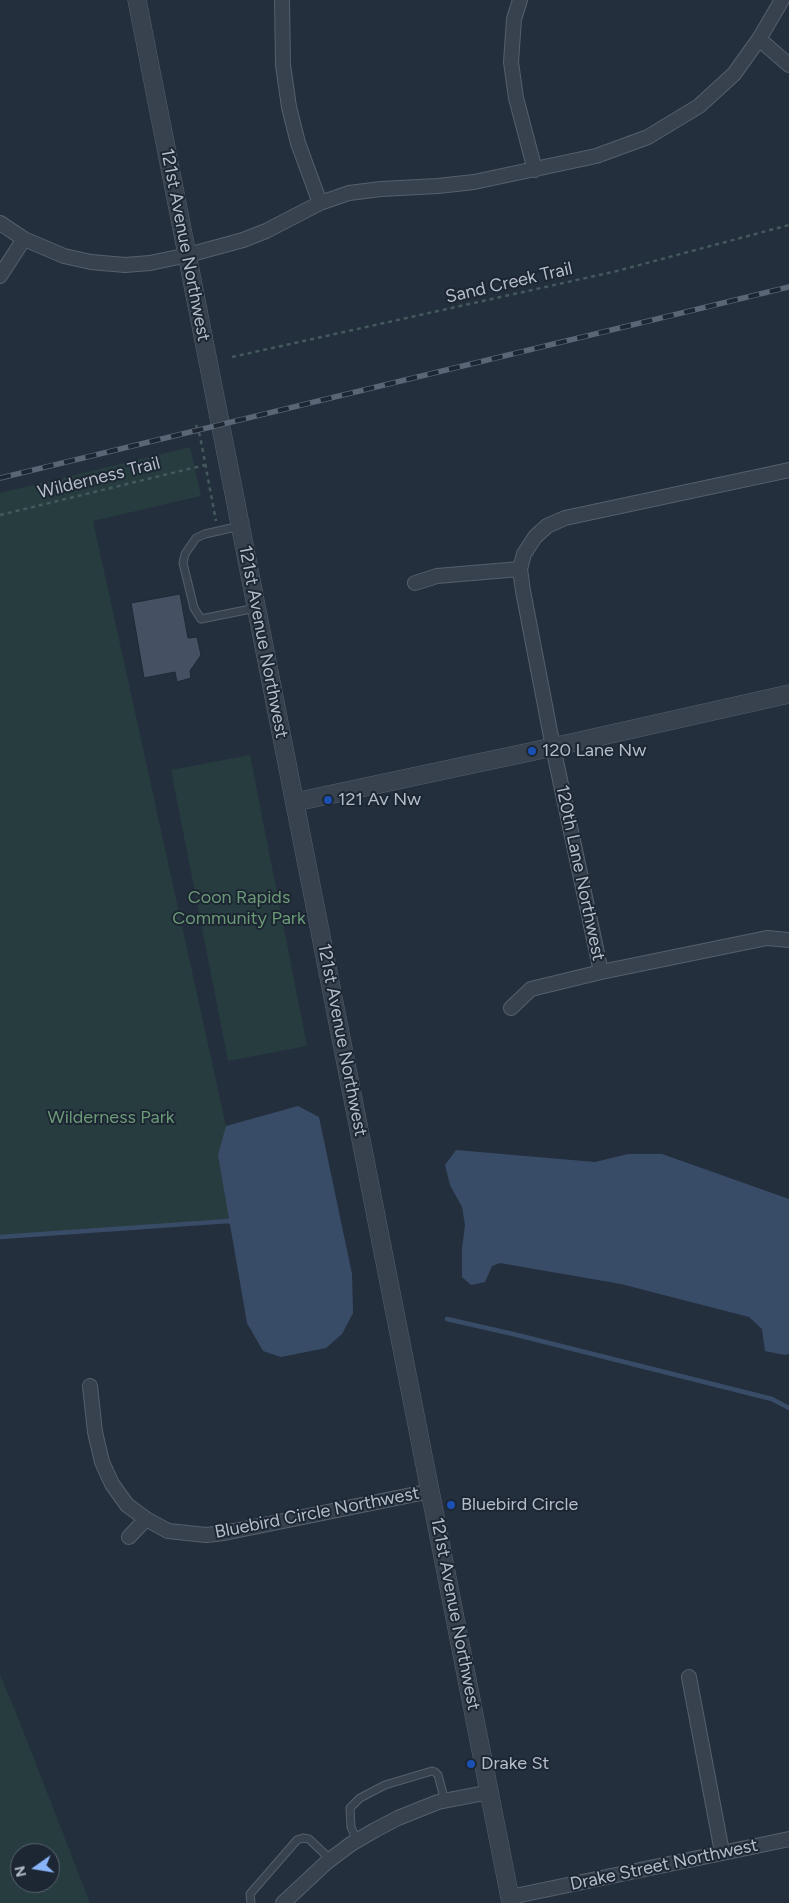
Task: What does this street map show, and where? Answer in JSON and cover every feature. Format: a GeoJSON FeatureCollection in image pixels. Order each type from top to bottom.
{"type":"FeatureCollection","features":[{"type":"Feature","properties":{"kind":"street","name":"121st Avenue Northwest"},"geometry":{"type":"LineString","coordinates":[[137,0],[510,1900]]}},
{"type":"Feature","properties":{"kind":"street"},"geometry":{"type":"LineString","coordinates":[[282,0],[283,65],[289,107],[298,142],[320,204]]}},
{"type":"Feature","properties":{"kind":"street"},"geometry":{"type":"LineString","coordinates":[[520,0],[514,19],[511,62],[516,98],[535,170]]}},
{"type":"Feature","properties":{"kind":"street"},"geometry":{"type":"LineString","coordinates":[[0,223],[24,239],[64,256],[91,262],[125,265],[150,263],[243,240],[266,231],[320,204],[349,193],[381,188],[438,186],[474,182],[596,156],[648,137],[699,106],[734,74],[759,39],[782,0]]}},
{"type":"Feature","properties":{"kind":"street"},"geometry":{"type":"LineString","coordinates":[[759,39],[789,65]]}},
{"type":"Feature","properties":{"kind":"street"},"geometry":{"type":"LineString","coordinates":[[0,276],[24,239]]}},
{"type":"Feature","properties":{"kind":"street"},"geometry":{"type":"LineString","coordinates":[[415,583],[438,576],[520,569],[524,554],[535,537],[547,526],[565,518],[789,470]]}},
{"type":"Feature","properties":{"kind":"street","name":"120th Lane Northwest"},"geometry":{"type":"LineString","coordinates":[[520,569],[553,747],[601,972]]}},
{"type":"Feature","properties":{"kind":"street"},"geometry":{"type":"LineString","coordinates":[[295,802],[789,694]]}},
{"type":"Feature","properties":{"kind":"street"},"geometry":{"type":"LineString","coordinates":[[510,1008],[531,989],[601,972],[767,938],[789,940]]}},
{"type":"Feature","properties":{"kind":"street","name":"Bluebird Circle Northwest"},"geometry":{"type":"LineString","coordinates":[[90,1386],[95,1432],[102,1462],[112,1484],[127,1504],[146,1519],[168,1531],[206,1535],[255,1527],[431,1491]]}},
{"type":"Feature","properties":{"kind":"street"},"geometry":{"type":"LineString","coordinates":[[130,1537],[146,1519]]}},
{"type":"Feature","properties":{"kind":"street"},"geometry":{"type":"LineString","coordinates":[[689,1677],[722,1852]]}},
{"type":"Feature","properties":{"kind":"street"},"geometry":{"type":"LineString","coordinates":[[283,1903],[330,1859],[398,1818],[445,1801],[490,1792]]}},
{"type":"Feature","properties":{"kind":"street","name":"Drake Street Northwest"},"geometry":{"type":"LineString","coordinates":[[510,1900],[722,1852],[789,1839]]}},
{"type":"Feature","properties":{"kind":"lane"},"geometry":{"type":"LineString","coordinates":[[240,526],[196,538],[185,554],[183,563],[194,608],[201,619],[257,608]]}},
{"type":"Feature","properties":{"kind":"lane"},"geometry":{"type":"LineString","coordinates":[[357,1841],[351,1827],[350,1808],[360,1798],[385,1785],[432,1771],[438,1775],[445,1801]]}},
{"type":"Feature","properties":{"kind":"lane"},"geometry":{"type":"LineString","coordinates":[[251,1903],[250,1894],[297,1840],[309,1839],[330,1859]]}},
{"type":"Feature","properties":{"kind":"path","name":"Sand Creek Trail"},"geometry":{"type":"LineString","coordinates":[[232,358],[617,270],[789,225]]}},
{"type":"Feature","properties":{"kind":"path"},"geometry":{"type":"LineString","coordinates":[[196,425],[200,436],[216,522]]}},
{"type":"Feature","properties":{"kind":"path","name":"Wilderness Trail"},"geometry":{"type":"LineString","coordinates":[[0,515],[205,465]]}},
{"type":"Feature","properties":{"kind":"green space","name":"Wilderness Park"},"geometry":{"type":"Polygon","coordinates":[[[190,447],[201,496],[93,521],[226,1126],[229,1221],[0,1237],[0,493],[190,447]]]}},
{"type":"Feature","properties":{"kind":"green space","name":"Coon Rapids Community Park"},"geometry":{"type":"Polygon","coordinates":[[[250,755],[307,1046],[228,1061],[171,770],[250,755]]]}},
{"type":"Feature","properties":{"kind":"green space"},"geometry":{"type":"Polygon","coordinates":[[[0,1675],[15,1710],[90,1903],[0,1903],[0,1675]]]}},
{"type":"Feature","properties":{"kind":"water"},"geometry":{"type":"Polygon","coordinates":[[[298,1106],[319,1117],[352,1274],[353,1313],[342,1334],[326,1348],[281,1357],[263,1351],[247,1323],[218,1155],[226,1126],[298,1106]]]}},
{"type":"Feature","properties":{"kind":"water"},"geometry":{"type":"Polygon","coordinates":[[[456,1150],[595,1162],[628,1154],[662,1154],[789,1199],[789,1354],[765,1351],[762,1329],[749,1317],[621,1284],[500,1263],[492,1266],[485,1282],[471,1285],[462,1277],[462,1249],[465,1225],[462,1207],[450,1185],[445,1165],[456,1150]]]}},
{"type":"Feature","properties":{"kind":"building"},"geometry":{"type":"Polygon","coordinates":[[[180,594],[188,638],[197,637],[201,655],[190,671],[191,678],[177,682],[175,672],[144,678],[131,603],[180,594]]]}},
{"type":"Feature","properties":{"kind":"waterway"},"geometry":{"type":"LineString","coordinates":[[0,1237],[229,1221],[233,1223]]}},
{"type":"Feature","properties":{"kind":"waterway"},"geometry":{"type":"LineString","coordinates":[[447,1319],[772,1399],[789,1408]]}},
{"type":"Feature","properties":{"kind":"railway"},"geometry":{"type":"LineString","coordinates":[[0,478],[789,287]]}},
{"type":"Feature","properties":{"kind":"place","name":"120 Lane Nw"},"geometry":{"type":"Point","coordinates":[532,751]}},
{"type":"Feature","properties":{"kind":"place","name":"121 Av Nw"},"geometry":{"type":"Point","coordinates":[328,800]}},
{"type":"Feature","properties":{"kind":"place","name":"Bluebird Circle"},"geometry":{"type":"Point","coordinates":[451,1505]}},
{"type":"Feature","properties":{"kind":"place","name":"Drake St"},"geometry":{"type":"Point","coordinates":[471,1764]}}]}
